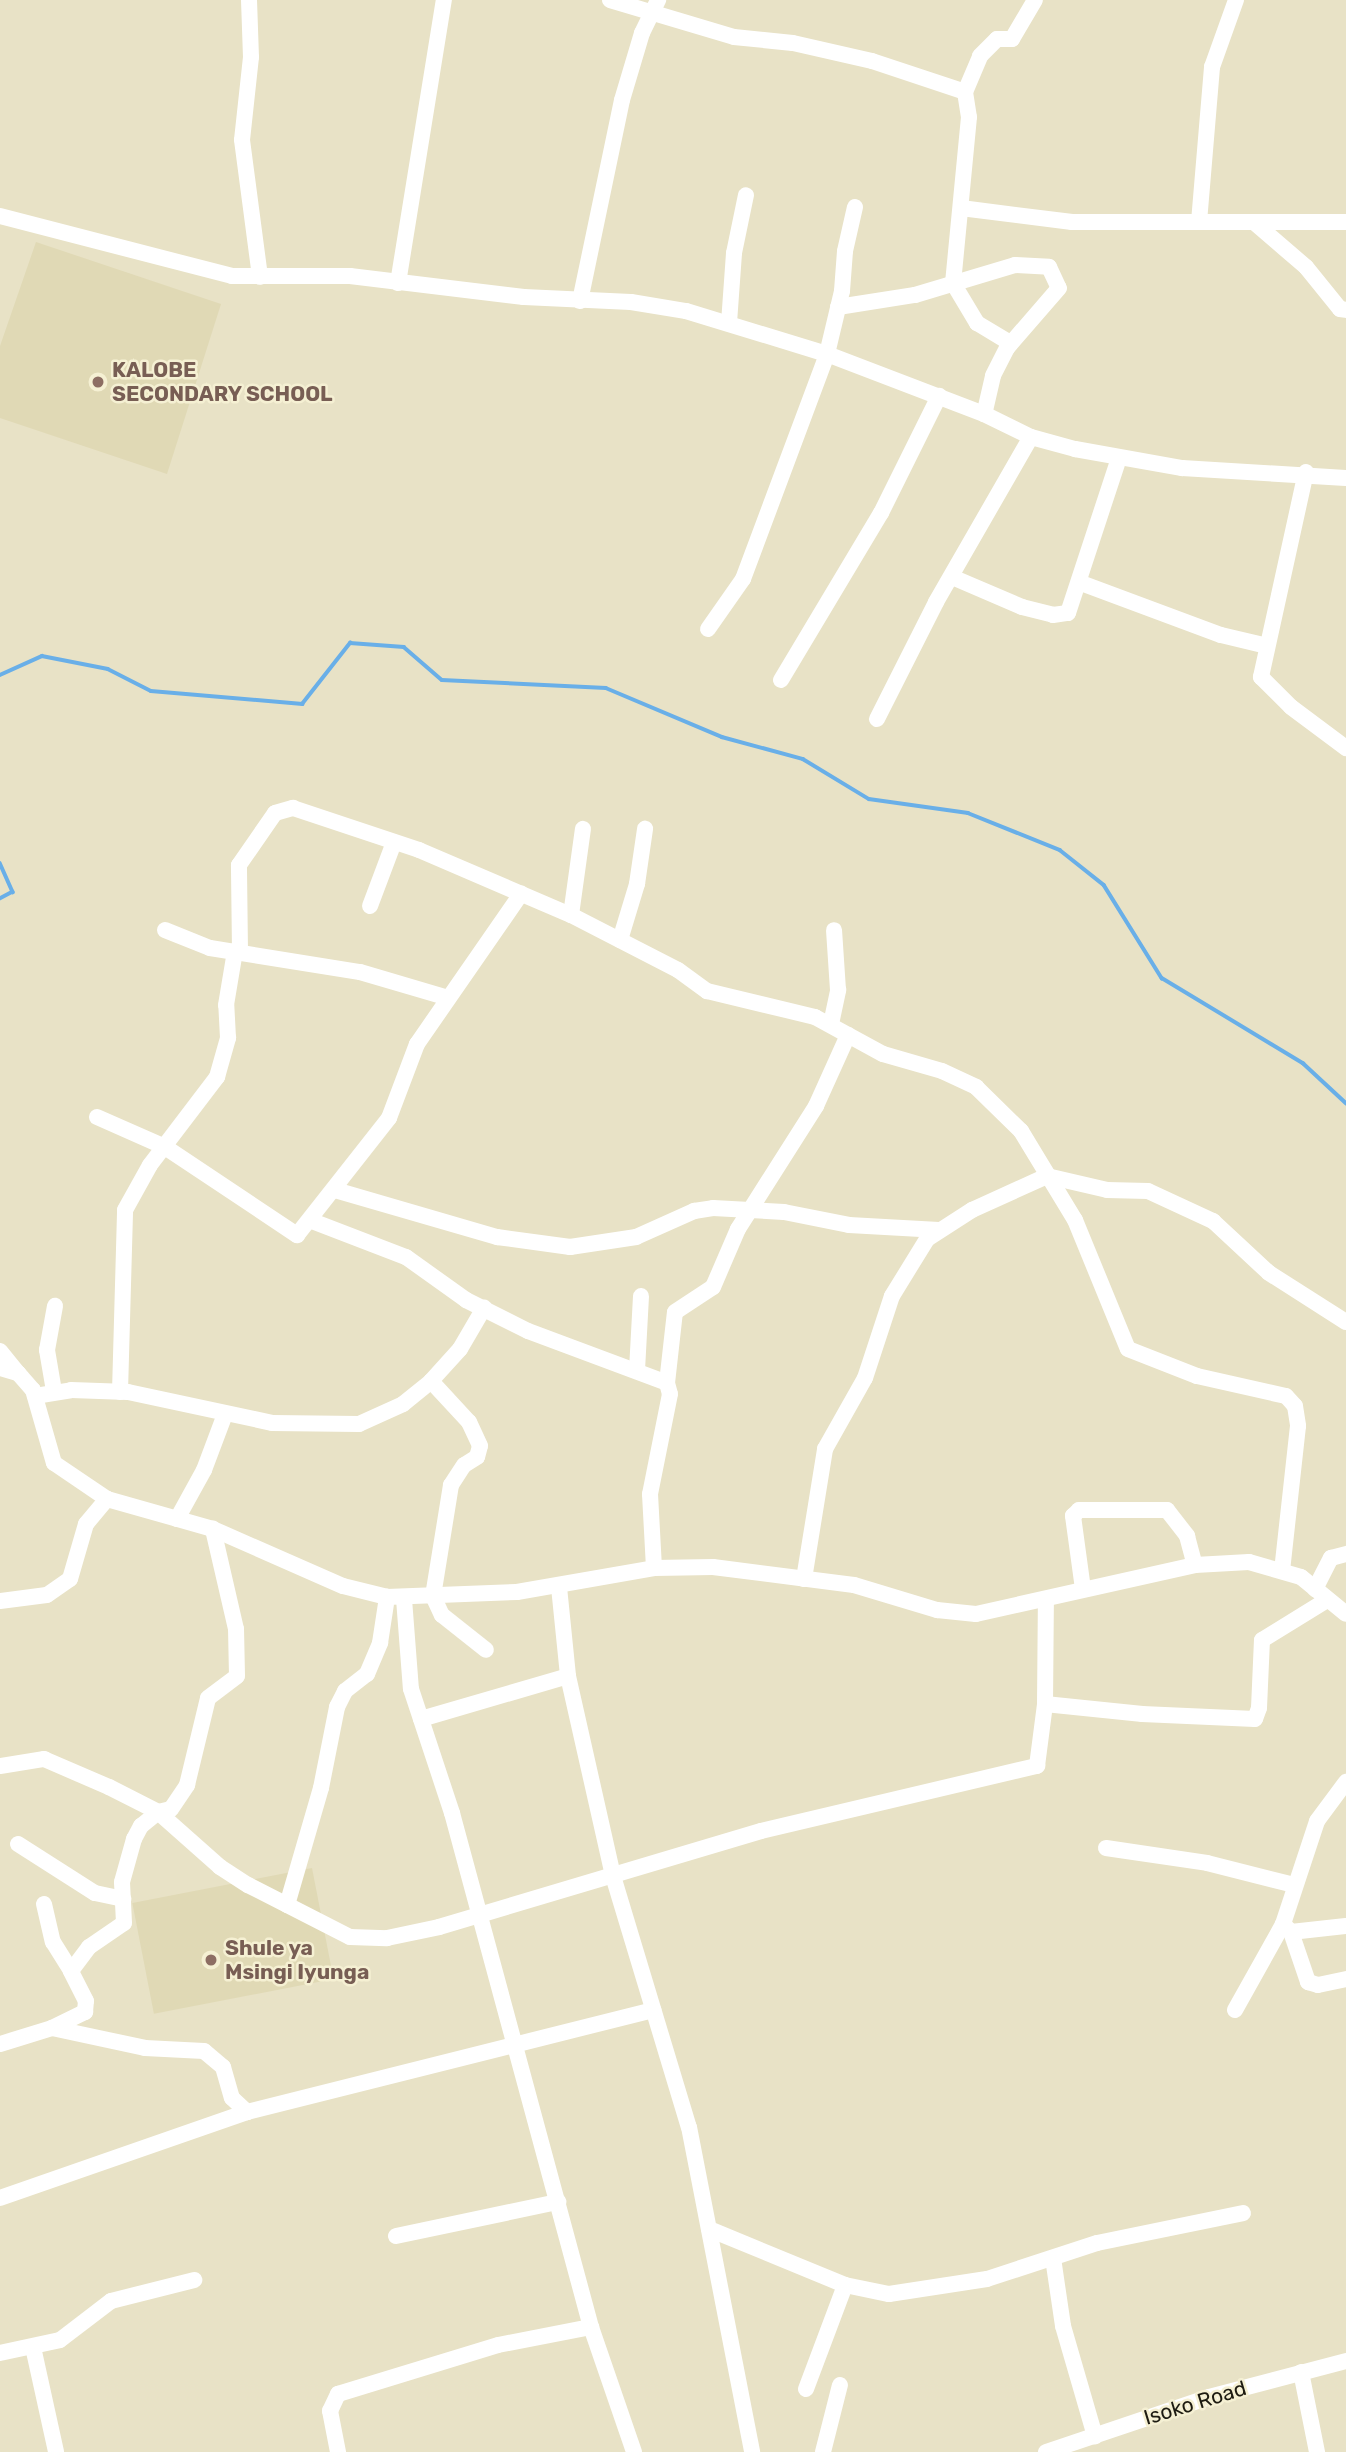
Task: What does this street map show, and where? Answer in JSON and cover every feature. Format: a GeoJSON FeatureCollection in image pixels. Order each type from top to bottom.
{"type":"FeatureCollection","features":[{"type":"Feature","properties":{"kind":"street"},"geometry":{"type":"LineString","coordinates":[[249,0],[251,57],[242,140],[260,277]]}},
{"type":"Feature","properties":{"kind":"street"},"geometry":{"type":"LineString","coordinates":[[398,284],[443,0]]}},
{"type":"Feature","properties":{"kind":"street"},"geometry":{"type":"LineString","coordinates":[[610,0],[656,6],[734,37],[793,43],[872,61],[965,92]]}},
{"type":"Feature","properties":{"kind":"street"},"geometry":{"type":"LineString","coordinates":[[1010,343],[977,323],[953,283],[969,117],[965,92],[980,56],[998,39],[1012,39],[1035,0]]}},
{"type":"Feature","properties":{"kind":"street"},"geometry":{"type":"LineString","coordinates":[[1199,222],[1212,67],[1236,0]]}},
{"type":"Feature","properties":{"kind":"street"},"geometry":{"type":"LineString","coordinates":[[580,301],[622,100],[642,33],[656,6]]}},
{"type":"Feature","properties":{"kind":"street"},"geometry":{"type":"LineString","coordinates":[[729,323],[734,253],[746,195]]}},
{"type":"Feature","properties":{"kind":"street"},"geometry":{"type":"LineString","coordinates":[[708,629],[743,579],[827,354],[855,207]]}},
{"type":"Feature","properties":{"kind":"street"},"geometry":{"type":"LineString","coordinates":[[961,208],[1072,222],[1346,222]]}},
{"type":"Feature","properties":{"kind":"street"},"geometry":{"type":"LineString","coordinates":[[0,216],[201,270],[260,277],[326,275],[580,301],[631,302],[729,323],[827,354],[984,414],[1031,437],[1119,458],[1182,468],[1345,474]]}},
{"type":"Feature","properties":{"kind":"street"},"geometry":{"type":"LineString","coordinates":[[1256,224],[1306,267],[1340,309],[1346,310]]}},
{"type":"Feature","properties":{"kind":"street"},"geometry":{"type":"LineString","coordinates":[[838,307],[896,299],[1015,265],[1049,267],[1059,288],[1010,343],[993,376],[984,414]]}},
{"type":"Feature","properties":{"kind":"street"},"geometry":{"type":"LineString","coordinates":[[781,680],[881,513],[939,396]]}},
{"type":"Feature","properties":{"kind":"street"},"geometry":{"type":"LineString","coordinates":[[877,719],[1031,437]]}},
{"type":"Feature","properties":{"kind":"street"},"geometry":{"type":"LineString","coordinates":[[953,577],[1022,607],[1053,615],[1068,613],[1081,583],[1119,458]]}},
{"type":"Feature","properties":{"kind":"street"},"geometry":{"type":"LineString","coordinates":[[1306,472],[1267,646],[1264,683],[1346,748]]}},
{"type":"Feature","properties":{"kind":"street"},"geometry":{"type":"LineString","coordinates":[[1081,583],[1221,635],[1267,646]]}},
{"type":"Feature","properties":{"kind":"street"},"geometry":{"type":"LineString","coordinates":[[120,1392],[125,1210],[164,1147],[209,1090],[223,1063],[238,951],[239,865],[279,809],[293,808],[394,842],[571,915],[708,991],[789,1009],[831,1024],[883,1054],[942,1071],[976,1087],[1021,1131],[1075,1220],[1128,1349],[1198,1376],[1286,1396],[1295,1406],[1298,1426],[1282,1570]]}},
{"type":"Feature","properties":{"kind":"street"},"geometry":{"type":"LineString","coordinates":[[571,915],[583,829]]}},
{"type":"Feature","properties":{"kind":"street"},"geometry":{"type":"LineString","coordinates":[[620,940],[637,884],[645,830]]}},
{"type":"Feature","properties":{"kind":"street"},"geometry":{"type":"LineString","coordinates":[[370,906],[394,842]]}},
{"type":"Feature","properties":{"kind":"street"},"geometry":{"type":"LineString","coordinates":[[97,1117],[164,1147],[297,1235],[313,1222],[389,1118],[411,1054],[446,997],[521,894]]}},
{"type":"Feature","properties":{"kind":"street"},"geometry":{"type":"LineString","coordinates":[[165,930],[210,948],[360,972],[446,997]]}},
{"type":"Feature","properties":{"kind":"street"},"geometry":{"type":"LineString","coordinates":[[831,1024],[838,990],[835,930]]}},
{"type":"Feature","properties":{"kind":"street"},"geometry":{"type":"LineString","coordinates":[[654,1567],[650,1494],[670,1394],[667,1383],[675,1312],[713,1287],[749,1211],[801,1133],[848,1035]]}},
{"type":"Feature","properties":{"kind":"street"},"geometry":{"type":"LineString","coordinates":[[804,1579],[827,1441],[865,1378],[892,1296],[927,1239],[939,1230],[1047,1176],[1173,1199],[1213,1220],[1269,1273],[1346,1321]]}},
{"type":"Feature","properties":{"kind":"street"},"geometry":{"type":"LineString","coordinates":[[335,1190],[497,1237],[570,1247],[636,1237],[694,1211],[784,1212],[849,1225],[939,1230]]}},
{"type":"Feature","properties":{"kind":"street"},"geometry":{"type":"LineString","coordinates":[[313,1222],[407,1257],[454,1292],[550,1340],[667,1383]]}},
{"type":"Feature","properties":{"kind":"street"},"geometry":{"type":"LineString","coordinates":[[637,1370],[641,1296]]}},
{"type":"Feature","properties":{"kind":"street"},"geometry":{"type":"LineString","coordinates":[[54,1391],[47,1350],[55,1306]]}},
{"type":"Feature","properties":{"kind":"street"},"geometry":{"type":"LineString","coordinates":[[35,1396],[54,1391],[120,1392],[272,1423],[359,1424],[402,1404],[430,1381],[460,1349],[484,1308]]}},
{"type":"Feature","properties":{"kind":"street"},"geometry":{"type":"LineString","coordinates":[[0,1351],[35,1396],[54,1463],[107,1499],[213,1529],[343,1587],[387,1597],[404,1599],[559,1587],[654,1567],[713,1567],[854,1585],[957,1614],[991,1613],[1083,1589],[1195,1565],[1249,1562],[1282,1570],[1346,1614]]}},
{"type":"Feature","properties":{"kind":"street"},"geometry":{"type":"LineString","coordinates":[[0,1368],[18,1373]]}},
{"type":"Feature","properties":{"kind":"street"},"geometry":{"type":"LineString","coordinates":[[430,1381],[469,1422],[481,1446],[477,1457],[464,1465],[451,1485],[433,1596],[442,1615],[486,1650]]}},
{"type":"Feature","properties":{"kind":"street"},"geometry":{"type":"LineString","coordinates":[[177,1519],[204,1470],[225,1414]]}},
{"type":"Feature","properties":{"kind":"street"},"geometry":{"type":"LineString","coordinates":[[0,1601],[47,1595],[70,1579],[86,1524],[107,1499]]}},
{"type":"Feature","properties":{"kind":"street"},"geometry":{"type":"LineString","coordinates":[[1083,1589],[1073,1516],[1079,1510],[1167,1510],[1187,1536],[1195,1565]]}},
{"type":"Feature","properties":{"kind":"street"},"geometry":{"type":"LineString","coordinates":[[71,1971],[89,1947],[124,1923],[122,1882],[134,1839],[141,1826],[158,1812],[170,1809],[187,1785],[208,1698],[236,1676],[236,1629],[213,1529]]}},
{"type":"Feature","properties":{"kind":"street"},"geometry":{"type":"LineString","coordinates":[[1045,1704],[1142,1714],[1255,1719],[1262,1640],[1321,1595],[1331,1558],[1346,1554]]}},
{"type":"Feature","properties":{"kind":"street"},"geometry":{"type":"LineString","coordinates":[[559,1587],[568,1676],[613,1876],[683,2101],[752,2452]]}},
{"type":"Feature","properties":{"kind":"street"},"geometry":{"type":"LineString","coordinates":[[287,1905],[321,1788],[334,1716],[345,1691],[367,1674],[380,1643],[387,1597]]}},
{"type":"Feature","properties":{"kind":"street"},"geometry":{"type":"LineString","coordinates":[[404,1599],[406,1661],[421,1719],[479,1915],[591,2327],[634,2452]]}},
{"type":"Feature","properties":{"kind":"street"},"geometry":{"type":"LineString","coordinates":[[0,1766],[44,1759],[158,1812],[220,1867],[335,1932],[365,1939],[426,1930],[761,1831],[1037,1766],[1045,1704],[1046,1599]]}},
{"type":"Feature","properties":{"kind":"street"},"geometry":{"type":"LineString","coordinates":[[421,1719],[568,1676]]}},
{"type":"Feature","properties":{"kind":"street"},"geometry":{"type":"LineString","coordinates":[[1235,2010],[1287,1928],[1294,1885],[1317,1821],[1346,1782]]}},
{"type":"Feature","properties":{"kind":"street"},"geometry":{"type":"LineString","coordinates":[[18,1844],[95,1893],[123,1899]]}},
{"type":"Feature","properties":{"kind":"street"},"geometry":{"type":"LineString","coordinates":[[1106,1848],[1207,1863],[1294,1885]]}},
{"type":"Feature","properties":{"kind":"street"},"geometry":{"type":"LineString","coordinates":[[0,2044],[52,2028],[85,2012],[86,2001],[53,1942],[44,1904]]}},
{"type":"Feature","properties":{"kind":"street"},"geometry":{"type":"LineString","coordinates":[[1287,1928],[1346,1926]]}},
{"type":"Feature","properties":{"kind":"street"},"geometry":{"type":"LineString","coordinates":[[1287,1928],[1308,1982],[1346,1979]]}},
{"type":"Feature","properties":{"kind":"street"},"geometry":{"type":"LineString","coordinates":[[0,2197],[247,2112],[653,2010]]}},
{"type":"Feature","properties":{"kind":"street"},"geometry":{"type":"LineString","coordinates":[[52,2028],[145,2048],[212,2055],[223,2067],[232,2098],[247,2112]]}},
{"type":"Feature","properties":{"kind":"street"},"geometry":{"type":"LineString","coordinates":[[396,2236],[558,2202]]}},
{"type":"Feature","properties":{"kind":"street"},"geometry":{"type":"LineString","coordinates":[[709,2229],[845,2286],[868,2293],[916,2292],[987,2279],[1097,2243],[1243,2213]]}},
{"type":"Feature","properties":{"kind":"street"},"geometry":{"type":"LineString","coordinates":[[1053,2258],[1063,2326],[1095,2437]]}},
{"type":"Feature","properties":{"kind":"street"},"geometry":{"type":"LineString","coordinates":[[0,2353],[33,2347],[74,2332],[111,2301],[194,2280]]}},
{"type":"Feature","properties":{"kind":"street"},"geometry":{"type":"LineString","coordinates":[[806,2389],[845,2286]]}},
{"type":"Feature","properties":{"kind":"street"},"geometry":{"type":"LineString","coordinates":[[338,2452],[330,2411],[338,2395],[498,2345],[591,2327]]}},
{"type":"Feature","properties":{"kind":"street"},"geometry":{"type":"LineString","coordinates":[[33,2347],[57,2452]]}},
{"type":"Feature","properties":{"kind":"street","name":"Isoko Road"},"geometry":{"type":"LineString","coordinates":[[1046,2452],[1301,2372],[1346,2361]]}},
{"type":"Feature","properties":{"kind":"street"},"geometry":{"type":"LineString","coordinates":[[1301,2372],[1317,2452]]}},
{"type":"Feature","properties":{"kind":"street"},"geometry":{"type":"LineString","coordinates":[[823,2452],[840,2385]]}},
{"type":"Feature","properties":{"kind":"shaded area","name":"KALOBE SECONDARY SCHOOL"},"geometry":{"type":"Polygon","coordinates":[[[36,242],[221,304],[167,474],[0,418],[0,346],[36,242]]]}},
{"type":"Feature","properties":{"kind":"shaded area"},"geometry":{"type":"Polygon","coordinates":[[[312,1868],[334,1979],[154,2014],[132,1903],[312,1868]]]}},
{"type":"Feature","properties":{"kind":"waterway"},"geometry":{"type":"LineString","coordinates":[[0,675],[42,656],[108,669],[151,691],[302,704],[350,643],[404,647],[442,680],[606,688],[722,737],[803,759],[869,799],[968,813],[1060,850],[1104,885],[1162,978],[1303,1063],[1346,1103]]}},
{"type":"Feature","properties":{"kind":"waterway"},"geometry":{"type":"LineString","coordinates":[[0,863],[13,892],[0,899]]}},
{"type":"Feature","properties":{"kind":"place","name":"KALOBE SECONDARY SCHOOL"},"geometry":{"type":"Point","coordinates":[98,382]}},
{"type":"Feature","properties":{"kind":"place","name":"Shule ya Msingi Iyunga"},"geometry":{"type":"Point","coordinates":[211,1960]}}]}
